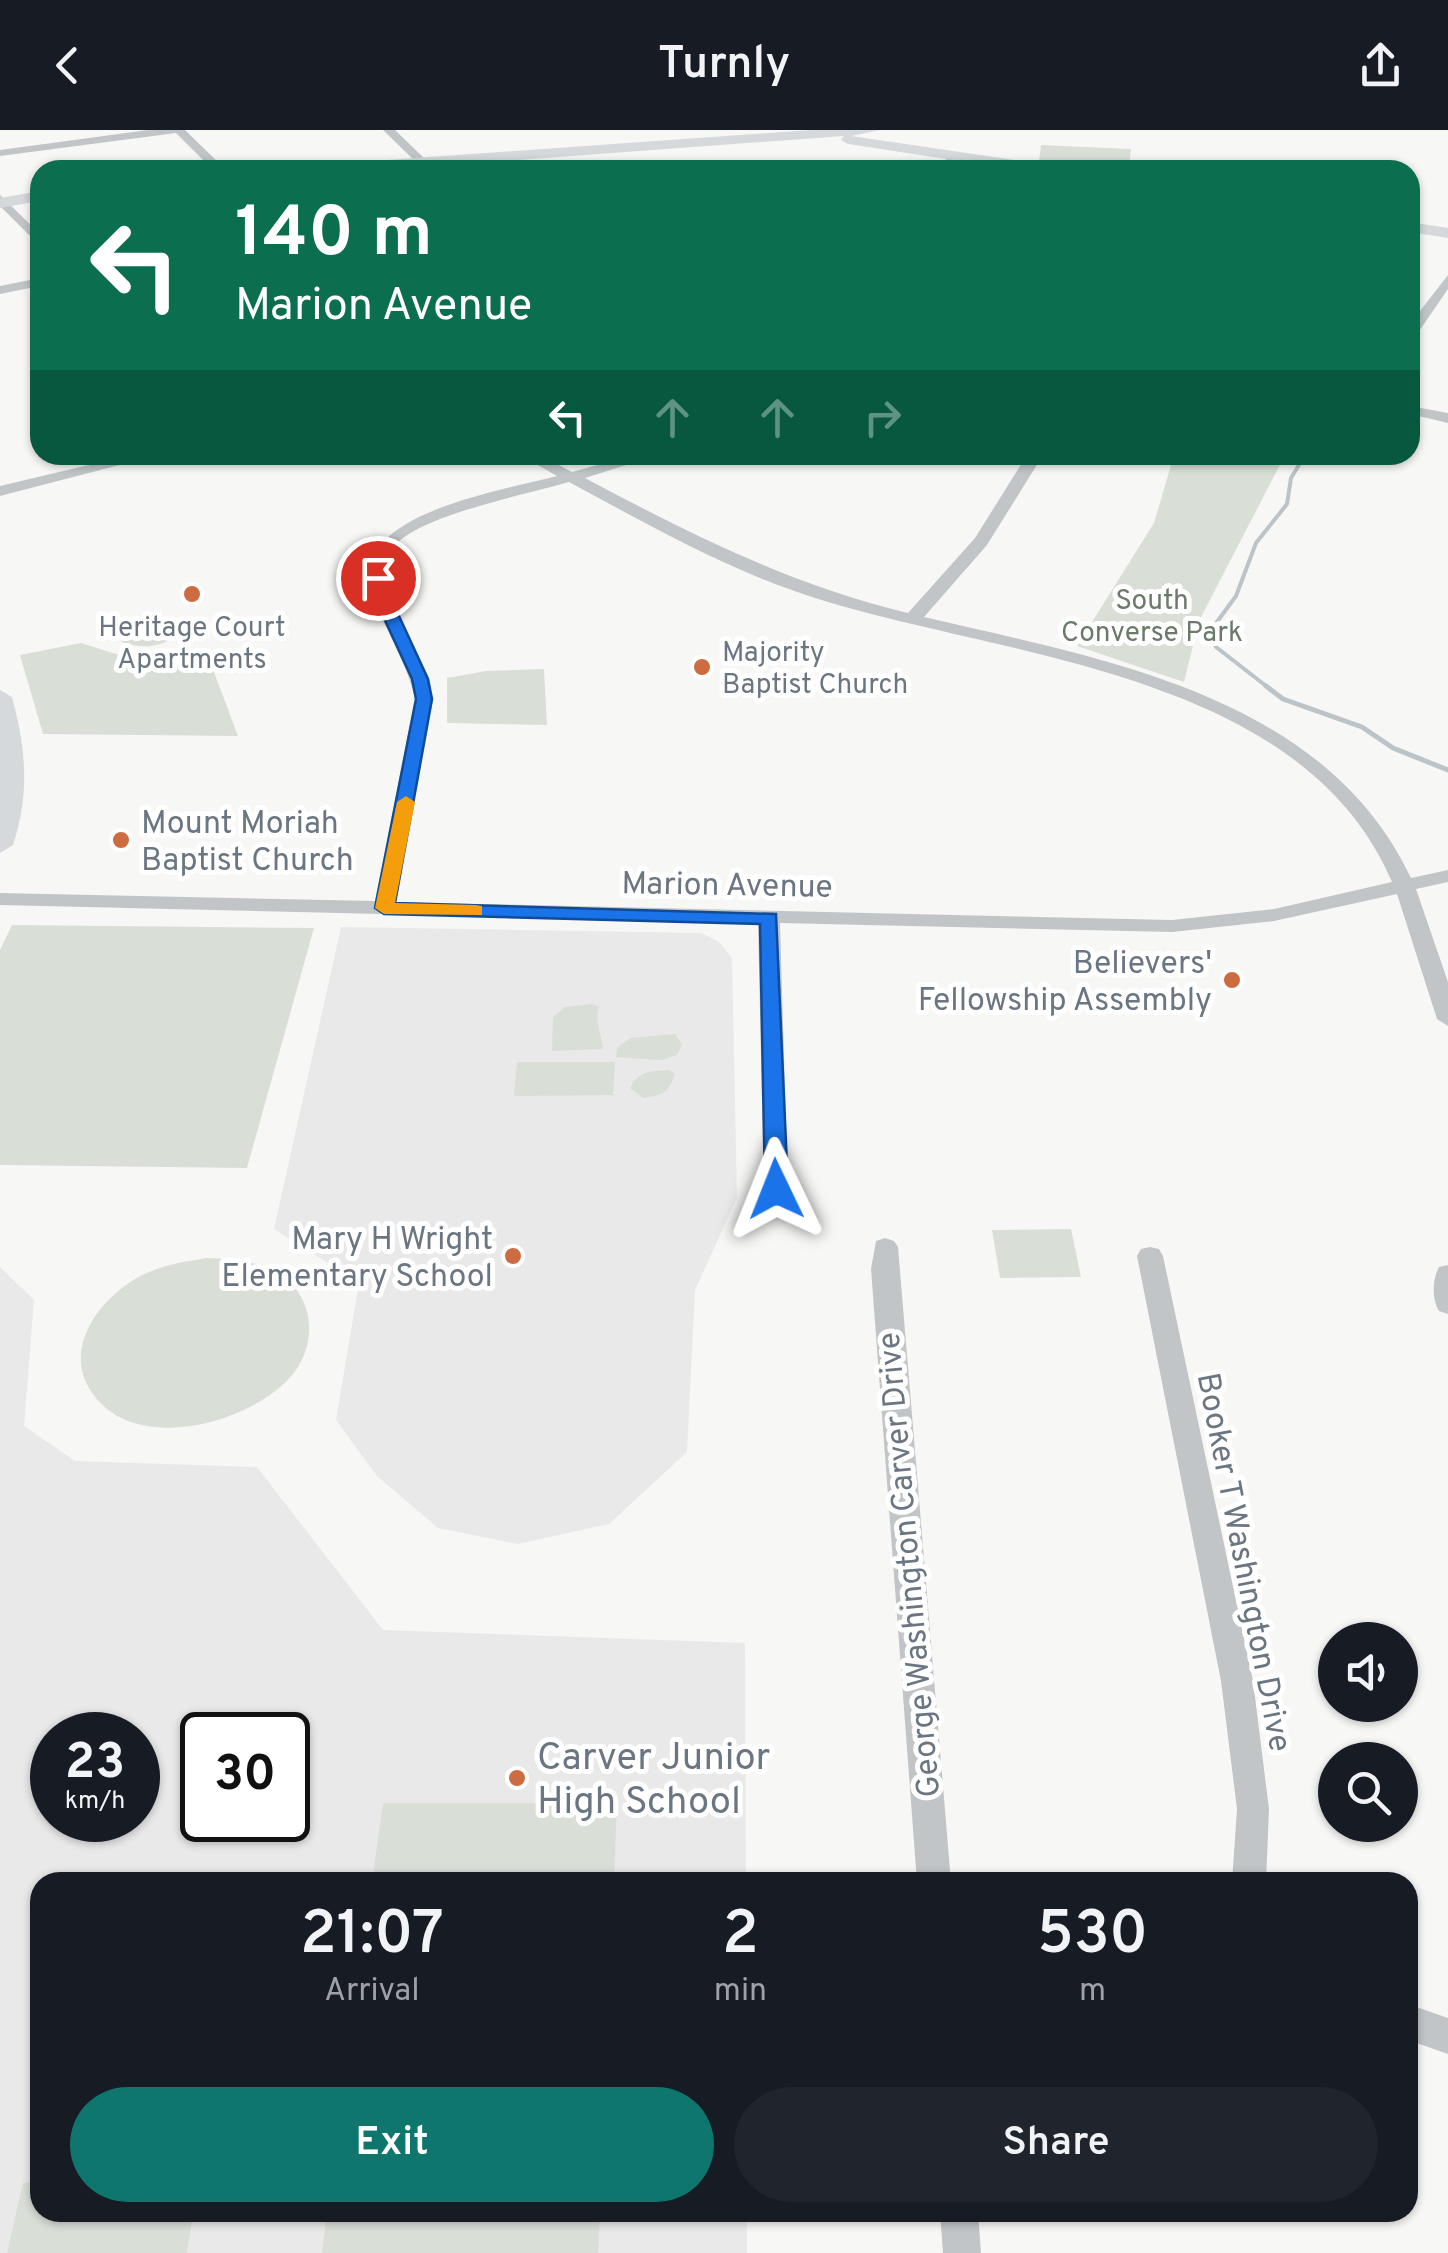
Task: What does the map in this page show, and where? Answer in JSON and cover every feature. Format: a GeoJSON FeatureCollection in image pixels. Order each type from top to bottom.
{"type":"FeatureCollection","features":[{"type":"Feature","properties":{"kind":"main road"},"geometry":{"type":"LineString","coordinates":[[437,160],[873,130]]}},
{"type":"Feature","properties":{"kind":"main road"},"geometry":{"type":"LineString","coordinates":[[819,136],[983,160]]}},
{"type":"Feature","properties":{"kind":"main road"},"geometry":{"type":"LineString","coordinates":[[1,202],[30,198]]}},
{"type":"Feature","properties":{"kind":"main road"},"geometry":{"type":"LineString","coordinates":[[1420,229],[1448,233]]}},
{"type":"Feature","properties":{"kind":"main road"},"geometry":{"type":"LineString","coordinates":[[0,698],[16,781],[10,818],[0,845]]}},
{"type":"Feature","properties":{"kind":"street"},"geometry":{"type":"LineString","coordinates":[[0,153],[177,130],[209,160]]}},
{"type":"Feature","properties":{"kind":"street"},"geometry":{"type":"LineString","coordinates":[[390,130],[420,160]]}},
{"type":"Feature","properties":{"kind":"street"},"geometry":{"type":"LineString","coordinates":[[781,130],[819,136]]}},
{"type":"Feature","properties":{"kind":"street"},"geometry":{"type":"LineString","coordinates":[[952,160],[956,156]]}},
{"type":"Feature","properties":{"kind":"street"},"geometry":{"type":"LineString","coordinates":[[1,202],[30,232]]}},
{"type":"Feature","properties":{"kind":"street"},"geometry":{"type":"LineString","coordinates":[[1420,320],[1448,279]]}},
{"type":"Feature","properties":{"kind":"street"},"geometry":{"type":"LineString","coordinates":[[0,290],[30,284]]}},
{"type":"Feature","properties":{"kind":"street"},"geometry":{"type":"LineString","coordinates":[[1420,412],[1448,418]]}},
{"type":"Feature","properties":{"kind":"street"},"geometry":{"type":"LineString","coordinates":[[0,492],[109,465]]}},
{"type":"Feature","properties":{"kind":"street"},"geometry":{"type":"LineString","coordinates":[[548,465],[762,574],[825,596],[1112,665],[1180,689],[1240,718],[1321,770],[1376,832],[1406,886],[1448,1020]]}},
{"type":"Feature","properties":{"kind":"street"},"geometry":{"type":"LineString","coordinates":[[384,908],[424,699],[420,679],[379,590],[378,559],[394,536],[417,522],[615,465]]}},
{"type":"Feature","properties":{"kind":"street"},"geometry":{"type":"LineString","coordinates":[[914,617],[999,522],[1030,465]]}},
{"type":"Feature","properties":{"kind":"street","name":"Marion Avenue"},"geometry":{"type":"LineString","coordinates":[[0,899],[1198,925],[1287,913],[1448,876]]}},
{"type":"Feature","properties":{"kind":"street"},"geometry":{"type":"LineString","coordinates":[[770,918],[776,1189]]}},
{"type":"Feature","properties":{"kind":"street","name":"George Washington Carver Drive"},"geometry":{"type":"LineString","coordinates":[[885,1247],[933,1872]]}},
{"type":"Feature","properties":{"kind":"street","name":"Booker T Washington Drive"},"geometry":{"type":"LineString","coordinates":[[1150,1256],[1237,1681],[1253,1809],[1249,1872]]}},
{"type":"Feature","properties":{"kind":"street"},"geometry":{"type":"LineString","coordinates":[[1448,1274],[1448,1304]]}},
{"type":"Feature","properties":{"kind":"street"},"geometry":{"type":"LineString","coordinates":[[1418,2026],[1448,2036]]}},
{"type":"Feature","properties":{"kind":"street"},"geometry":{"type":"LineString","coordinates":[[960,2222],[962,2253]]}},
{"type":"Feature","properties":{"kind":"shaded area","name":"Mary H Wright Elementary School"},"geometry":{"type":"Polygon","coordinates":[[[341,927],[701,933],[719,942],[732,958],[737,1198],[695,1290],[687,1452],[609,1524],[518,1544],[438,1528],[377,1476],[336,1420],[359,1283],[274,1229],[341,927]]]}},
{"type":"Feature","properties":{"kind":"shaded area","name":"Carver Junior High School"},"geometry":{"type":"Polygon","coordinates":[[[0,1267],[34,1300],[24,1426],[75,1461],[257,1467],[383,1630],[745,1643],[746,1872],[30,1872],[30,2222],[747,2222],[747,2253],[0,2253],[0,1267]]]}},
{"type":"Feature","properties":{"kind":"green space"},"geometry":{"type":"Polygon","coordinates":[[[1041,145],[1131,149],[1130,160],[1039,160],[1041,145]]]}},
{"type":"Feature","properties":{"kind":"green space","name":"South Converse Park"},"geometry":{"type":"Polygon","coordinates":[[[1171,465],[1280,465],[1199,621],[1184,682],[1077,646],[1154,523],[1171,465]]]}},
{"type":"Feature","properties":{"kind":"green space"},"geometry":{"type":"Polygon","coordinates":[[[152,618],[178,628],[181,633],[153,646],[122,642],[119,635],[123,628],[152,618]]]}},
{"type":"Feature","properties":{"kind":"green space"},"geometry":{"type":"Polygon","coordinates":[[[81,643],[129,658],[206,651],[238,736],[43,734],[20,655],[81,643]]]}},
{"type":"Feature","properties":{"kind":"green space"},"geometry":{"type":"Polygon","coordinates":[[[544,669],[547,725],[447,723],[447,678],[486,671],[544,669]]]}},
{"type":"Feature","properties":{"kind":"green space"},"geometry":{"type":"Polygon","coordinates":[[[12,925],[314,928],[247,1168],[0,1165],[0,950],[12,925]]]}},
{"type":"Feature","properties":{"kind":"green space"},"geometry":{"type":"Polygon","coordinates":[[[565,1007],[599,1007],[603,1049],[552,1051],[553,1017],[565,1007]]]}},
{"type":"Feature","properties":{"kind":"green space"},"geometry":{"type":"Polygon","coordinates":[[[675,1034],[682,1045],[677,1055],[661,1060],[616,1057],[617,1048],[631,1038],[675,1034]]]}},
{"type":"Feature","properties":{"kind":"green space"},"geometry":{"type":"Polygon","coordinates":[[[517,1062],[615,1062],[613,1095],[514,1096],[517,1062]]]}},
{"type":"Feature","properties":{"kind":"green space"},"geometry":{"type":"Polygon","coordinates":[[[669,1070],[675,1074],[660,1094],[643,1098],[630,1088],[646,1073],[669,1070]]]}},
{"type":"Feature","properties":{"kind":"green space"},"geometry":{"type":"Polygon","coordinates":[[[1071,1229],[1081,1277],[1000,1278],[992,1230],[1071,1229]]]}},
{"type":"Feature","properties":{"kind":"green space"},"geometry":{"type":"Polygon","coordinates":[[[207,1258],[258,1264],[287,1280],[304,1303],[308,1317],[309,1332],[302,1361],[275,1391],[225,1417],[168,1428],[140,1425],[116,1415],[96,1398],[81,1365],[82,1348],[95,1316],[135,1279],[170,1265],[207,1258]]]}},
{"type":"Feature","properties":{"kind":"green space"},"geometry":{"type":"Polygon","coordinates":[[[383,1803],[617,1803],[614,1872],[373,1872],[383,1803]]]}},
{"type":"Feature","properties":{"kind":"green space"},"geometry":{"type":"Polygon","coordinates":[[[23,2183],[30,2183],[30,2222],[192,2222],[187,2253],[7,2253],[23,2183]]]}},
{"type":"Feature","properties":{"kind":"green space"},"geometry":{"type":"Polygon","coordinates":[[[326,2222],[600,2222],[598,2253],[322,2253],[326,2222]]]}},
{"type":"Feature","properties":{"kind":"waterway"},"geometry":{"type":"LineString","coordinates":[[1270,689],[1216,647],[1211,630],[1236,596],[1256,543],[1287,504],[1291,478],[1299,465]]}},
{"type":"Feature","properties":{"kind":"waterway"},"geometry":{"type":"LineString","coordinates":[[1266,686],[1283,699],[1362,727],[1393,748],[1448,770]]}},
{"type":"Feature","properties":{"kind":"slow traffic"},"geometry":{"type":"LineString","coordinates":[[406,802],[384,908],[476,910]]}},
{"type":"Feature","properties":{"kind":"place","name":"Heritage Court Apartments"},"geometry":{"type":"Point","coordinates":[192,594]}},
{"type":"Feature","properties":{"kind":"place","name":"Majority Baptist Church"},"geometry":{"type":"Point","coordinates":[702,667]}},
{"type":"Feature","properties":{"kind":"place","name":"Mount Moriah Baptist Church"},"geometry":{"type":"Point","coordinates":[121,840]}},
{"type":"Feature","properties":{"kind":"place","name":"Believers' Fellowship Assembly"},"geometry":{"type":"Point","coordinates":[1232,980]}},
{"type":"Feature","properties":{"kind":"place","name":"Mary H Wright Elementary School"},"geometry":{"type":"Point","coordinates":[513,1256]}},
{"type":"Feature","properties":{"kind":"place","name":"Carver Junior High School"},"geometry":{"type":"Point","coordinates":[517,1778]}},
{"type":"Feature","properties":{"kind":"route"},"geometry":{"type":"LineString","coordinates":[[378,578],[379,590],[420,679],[424,699],[384,908],[770,918],[776,1189]]}}]}
